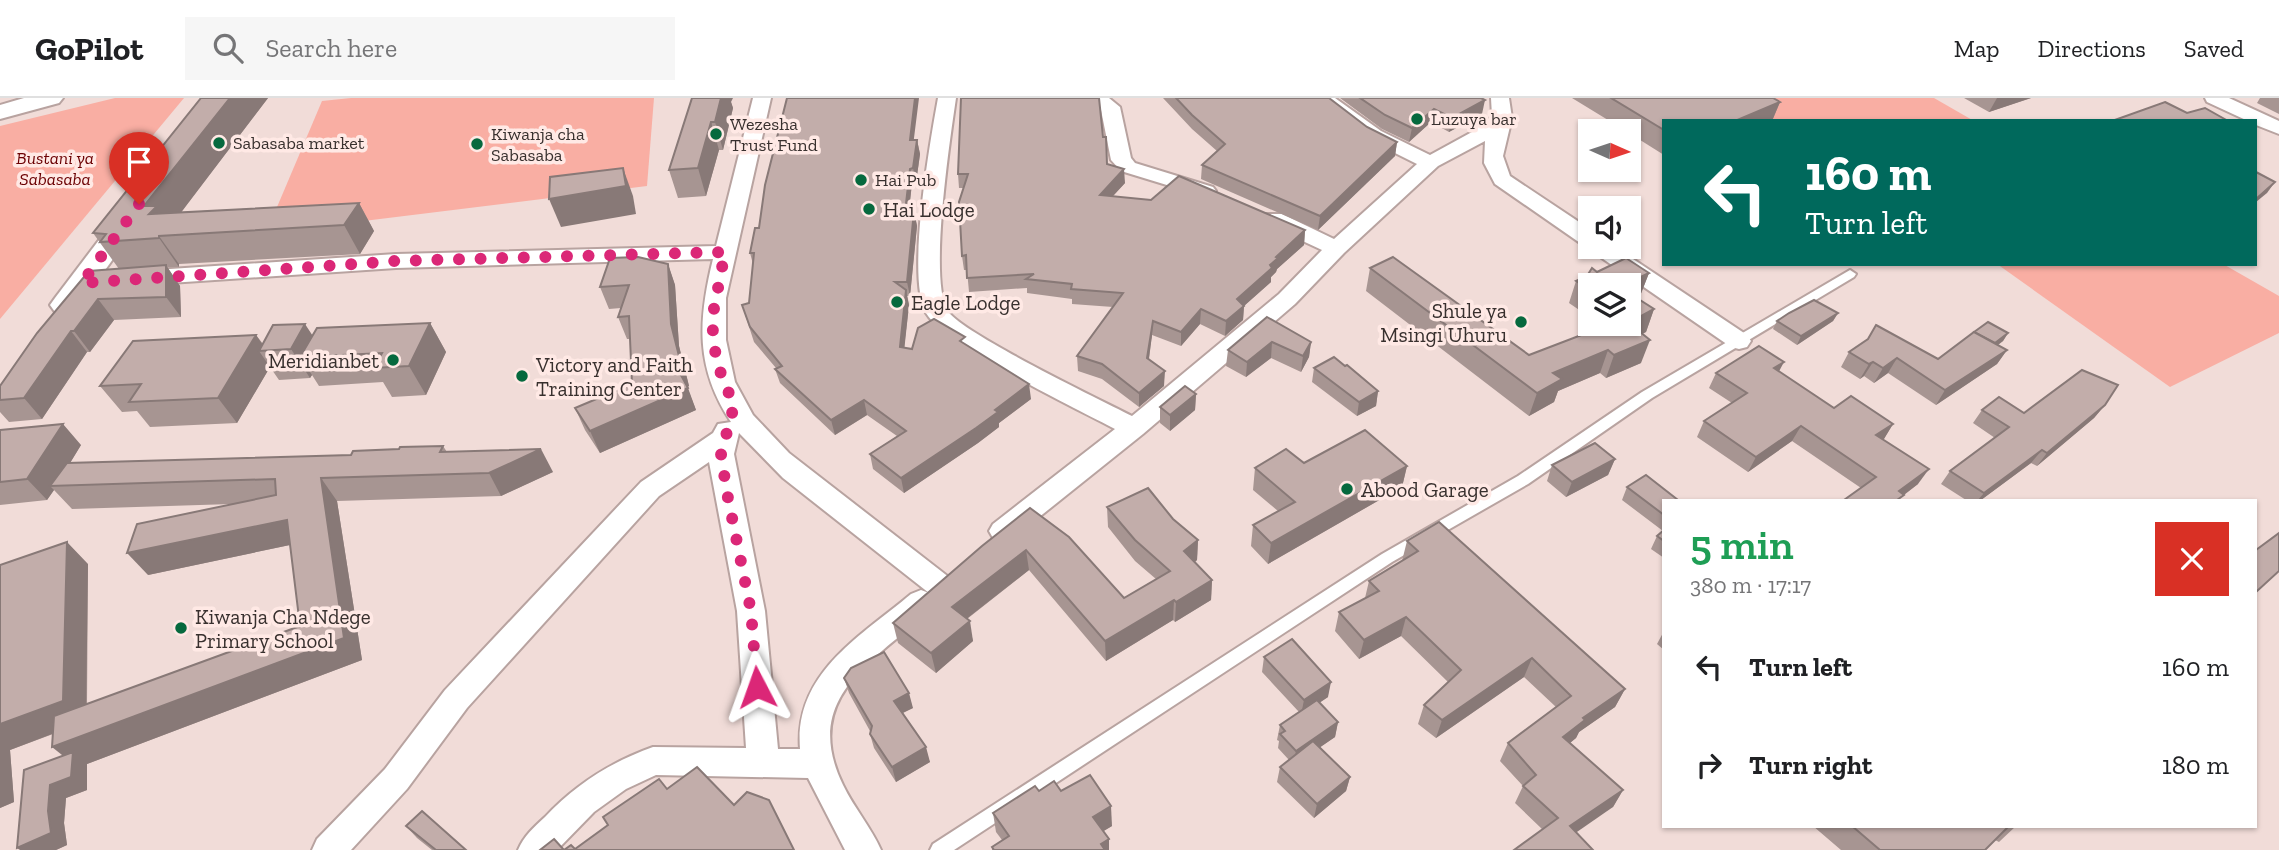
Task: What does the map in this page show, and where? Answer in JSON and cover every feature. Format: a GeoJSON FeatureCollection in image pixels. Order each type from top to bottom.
{"type":"FeatureCollection","features":[{"type":"Feature","properties":{"kind":"street"},"geometry":{"type":"LineString","coordinates":[[11,106],[51,98]]}},
{"type":"Feature","properties":{"kind":"street"},"geometry":{"type":"LineString","coordinates":[[762,98],[713,309],[714,345],[718,366],[734,406],[754,433],[786,467],[949,578],[848,666],[827,690],[817,708],[813,733],[818,764],[845,822],[864,850]]}},
{"type":"Feature","properties":{"kind":"street"},"geometry":{"type":"LineString","coordinates":[[1017,98],[1099,100],[1109,106],[1114,118],[1121,160],[1128,167],[1193,185],[1228,200]]}},
{"type":"Feature","properties":{"kind":"street"},"geometry":{"type":"LineString","coordinates":[[1323,98],[1382,139],[1404,152],[1431,162]]}},
{"type":"Feature","properties":{"kind":"street"},"geometry":{"type":"LineString","coordinates":[[2214,98],[2279,128]]}},
{"type":"Feature","properties":{"kind":"street"},"geometry":{"type":"LineString","coordinates":[[971,99],[947,99],[936,168],[930,256],[929,289],[936,311],[946,324],[1001,357],[1134,428]]}},
{"type":"Feature","properties":{"kind":"street"},"geometry":{"type":"LineString","coordinates":[[986,546],[1134,428],[1287,299],[1336,248],[1431,162],[1479,136],[1501,108]]}},
{"type":"Feature","properties":{"kind":"street"},"geometry":{"type":"LineString","coordinates":[[1501,108],[1492,157],[1493,165],[1502,180],[1578,231]]}},
{"type":"Feature","properties":{"kind":"street"},"geometry":{"type":"LineString","coordinates":[[49,325],[104,281],[148,193]]}},
{"type":"Feature","properties":{"kind":"street"},"geometry":{"type":"LineString","coordinates":[[1252,210],[1336,248]]}},
{"type":"Feature","properties":{"kind":"street"},"geometry":{"type":"LineString","coordinates":[[104,281],[396,261],[725,252]]}},
{"type":"Feature","properties":{"kind":"street"},"geometry":{"type":"LineString","coordinates":[[1619,259],[1739,341]]}},
{"type":"Feature","properties":{"kind":"street"},"geometry":{"type":"LineString","coordinates":[[734,406],[721,454],[751,611],[763,763]]}},
{"type":"Feature","properties":{"kind":"street"},"geometry":{"type":"LineString","coordinates":[[329,850],[396,779],[456,699],[650,489],[725,438]]}},
{"type":"Feature","properties":{"kind":"street"},"geometry":{"type":"LineString","coordinates":[[535,850],[582,801],[615,779],[653,761],[818,764]]}},
{"type":"Feature","properties":{"kind":"lane"},"geometry":{"type":"LineString","coordinates":[[939,850],[1387,558],[1523,480],[1647,395],[1850,274]]}},
{"type":"Feature","properties":{"kind":"green space","name":"Bustani ya Sabasaba"},"geometry":{"type":"Polygon","coordinates":[[[115,98],[184,98],[0,319],[0,126],[115,98]]]}},
{"type":"Feature","properties":{"kind":"green space","name":"Kiwanja cha Sabasaba"},"geometry":{"type":"Polygon","coordinates":[[[351,98],[654,98],[647,186],[266,233],[322,101],[351,98]]]}},
{"type":"Feature","properties":{"kind":"green space"},"geometry":{"type":"Polygon","coordinates":[[[1733,98],[1934,98],[1971,119],[1770,119],[1733,98]]]}},
{"type":"Feature","properties":{"kind":"green space"},"geometry":{"type":"Polygon","coordinates":[[[2000,266],[2226,266],[2279,296],[2279,333],[2170,387],[2000,266]]]}},
{"type":"Feature","properties":{"kind":"building"},"geometry":{"type":"Polygon","coordinates":[[[201,98],[230,98],[144,206],[157,206],[149,214],[359,203],[344,225],[100,242],[106,234],[93,233],[201,98]]]}},
{"type":"Feature","properties":{"kind":"building"},"geometry":{"type":"Polygon","coordinates":[[[692,98],[721,98],[715,122],[711,122],[698,168],[669,170],[692,98]]]}},
{"type":"Feature","properties":{"kind":"building"},"geometry":{"type":"Polygon","coordinates":[[[787,98],[915,98],[910,140],[917,140],[913,168],[910,169],[905,212],[914,211],[907,282],[895,282],[906,290],[900,347],[912,349],[918,328],[934,319],[965,337],[960,341],[1029,384],[995,410],[998,412],[901,478],[870,454],[906,431],[864,400],[831,420],[775,369],[782,366],[750,327],[742,305],[749,303],[754,253],[750,253],[755,228],[759,228],[765,185],[787,98]]]}},
{"type":"Feature","properties":{"kind":"building"},"geometry":{"type":"Polygon","coordinates":[[[961,98],[1099,98],[1103,137],[1106,137],[1107,164],[1124,169],[1100,195],[1151,200],[1179,176],[1305,230],[1276,257],[1278,258],[1270,265],[1272,268],[1237,299],[1244,306],[1226,321],[1201,309],[1181,332],[1153,321],[1147,358],[1165,371],[1139,393],[1102,364],[1077,356],[1123,293],[1071,289],[1072,284],[1026,279],[1034,274],[967,278],[966,255],[962,256],[959,202],[968,174],[958,174],[961,98]]]}},
{"type":"Feature","properties":{"kind":"building"},"geometry":{"type":"Polygon","coordinates":[[[1176,98],[1329,98],[1367,127],[1397,142],[1320,216],[1202,165],[1225,144],[1176,98]]]}},
{"type":"Feature","properties":{"kind":"building"},"geometry":{"type":"Polygon","coordinates":[[[1360,98],[1485,100],[1452,118],[1434,109],[1412,128],[1385,115],[1360,98]]]}},
{"type":"Feature","properties":{"kind":"building"},"geometry":{"type":"Polygon","coordinates":[[[1611,98],[1773,98],[1780,102],[1740,119],[1662,119],[1662,129],[1611,98]]]}},
{"type":"Feature","properties":{"kind":"building"},"geometry":{"type":"Polygon","coordinates":[[[2165,102],[2187,113],[2205,108],[2224,119],[2118,119],[2165,102]]]}},
{"type":"Feature","properties":{"kind":"building"},"geometry":{"type":"Polygon","coordinates":[[[623,168],[626,186],[549,199],[550,177],[623,168]]]}},
{"type":"Feature","properties":{"kind":"building"},"geometry":{"type":"Polygon","coordinates":[[[2257,173],[2275,182],[2257,198],[2257,173]]]}},
{"type":"Feature","properties":{"kind":"building"},"geometry":{"type":"Polygon","coordinates":[[[638,257],[668,264],[671,324],[681,364],[676,366],[688,388],[590,431],[575,408],[632,384],[629,316],[618,317],[629,285],[600,287],[610,258],[638,257]]]}},
{"type":"Feature","properties":{"kind":"building"},"geometry":{"type":"Polygon","coordinates":[[[1393,257],[1529,355],[1579,336],[1641,336],[1641,333],[1650,340],[1614,355],[1608,350],[1553,373],[1562,379],[1537,393],[1370,268],[1393,257]]]}},
{"type":"Feature","properties":{"kind":"building"},"geometry":{"type":"Polygon","coordinates":[[[1628,259],[1649,273],[1641,277],[1641,273],[1589,273],[1592,268],[1597,272],[1628,259]]]}},
{"type":"Feature","properties":{"kind":"building"},"geometry":{"type":"Polygon","coordinates":[[[166,265],[166,297],[98,299],[74,331],[71,331],[24,398],[0,400],[0,386],[37,333],[89,271],[166,265]]]}},
{"type":"Feature","properties":{"kind":"building"},"geometry":{"type":"Polygon","coordinates":[[[1814,300],[1838,313],[1801,336],[1777,321],[1789,313],[1814,300]]]}},
{"type":"Feature","properties":{"kind":"building"},"geometry":{"type":"Polygon","coordinates":[[[1641,301],[1654,309],[1641,316],[1641,301]]]}},
{"type":"Feature","properties":{"kind":"building"},"geometry":{"type":"Polygon","coordinates":[[[1267,317],[1311,342],[1303,356],[1272,342],[1247,362],[1228,350],[1267,317]]]}},
{"type":"Feature","properties":{"kind":"building"},"geometry":{"type":"Polygon","coordinates":[[[1988,322],[2008,333],[1995,343],[1974,332],[1988,322]]]}},
{"type":"Feature","properties":{"kind":"building"},"geometry":{"type":"Polygon","coordinates":[[[430,323],[409,366],[374,368],[382,353],[300,357],[317,328],[430,323]]]}},
{"type":"Feature","properties":{"kind":"building"},"geometry":{"type":"Polygon","coordinates":[[[305,324],[291,349],[259,351],[273,325],[305,324]]]}},
{"type":"Feature","properties":{"kind":"building"},"geometry":{"type":"Polygon","coordinates":[[[1876,325],[1938,359],[1974,332],[2007,350],[1945,390],[1897,358],[1883,368],[1873,362],[1869,364],[1849,352],[1868,339],[1876,325]]]}},
{"type":"Feature","properties":{"kind":"building"},"geometry":{"type":"Polygon","coordinates":[[[256,335],[218,398],[129,402],[141,384],[100,386],[133,341],[256,335]]]}},
{"type":"Feature","properties":{"kind":"building"},"geometry":{"type":"Polygon","coordinates":[[[1759,346],[1784,362],[1774,368],[1834,408],[1851,396],[1893,424],[1876,435],[1929,469],[1899,491],[1904,495],[1898,499],[1845,499],[1876,477],[1801,426],[1756,457],[1704,421],[1747,393],[1716,373],[1759,346]]]}},
{"type":"Feature","properties":{"kind":"building"},"geometry":{"type":"Polygon","coordinates":[[[1334,357],[1378,391],[1359,402],[1314,368],[1334,357]]]}},
{"type":"Feature","properties":{"kind":"building"},"geometry":{"type":"Polygon","coordinates":[[[2082,370],[2118,385],[2105,405],[2047,453],[2042,450],[1984,493],[1950,471],[2009,427],[1982,410],[1999,397],[2024,413],[2082,370]]]}},
{"type":"Feature","properties":{"kind":"building"},"geometry":{"type":"Polygon","coordinates":[[[1185,386],[1196,394],[1170,415],[1160,407],[1185,386]]]}},
{"type":"Feature","properties":{"kind":"building"},"geometry":{"type":"Polygon","coordinates":[[[63,424],[27,479],[0,482],[0,430],[63,424]]]}},
{"type":"Feature","properties":{"kind":"building"},"geometry":{"type":"Polygon","coordinates":[[[1365,430],[1407,466],[1271,543],[1253,525],[1295,502],[1255,468],[1286,449],[1304,463],[1365,430]]]}},
{"type":"Feature","properties":{"kind":"building"},"geometry":{"type":"Polygon","coordinates":[[[1595,443],[1615,459],[1572,482],[1552,465],[1595,443]]]}},
{"type":"Feature","properties":{"kind":"building"},"geometry":{"type":"Polygon","coordinates":[[[443,446],[440,452],[541,449],[489,473],[321,478],[344,638],[52,747],[54,716],[300,626],[287,520],[127,553],[137,524],[276,495],[275,479],[50,486],[67,463],[351,455],[353,451],[443,446]]]}},
{"type":"Feature","properties":{"kind":"building"},"geometry":{"type":"Polygon","coordinates":[[[1646,475],[1677,499],[1662,499],[1662,513],[1627,487],[1646,475]]]}},
{"type":"Feature","properties":{"kind":"building"},"geometry":{"type":"Polygon","coordinates":[[[1148,488],[1173,519],[1198,540],[1184,551],[1212,580],[1105,641],[1026,550],[952,607],[970,621],[931,653],[893,623],[1030,508],[1069,537],[1124,598],[1170,571],[1135,540],[1107,507],[1148,488]]]}},
{"type":"Feature","properties":{"kind":"building"},"geometry":{"type":"Polygon","coordinates":[[[1439,522],[1625,689],[1583,718],[1585,720],[1563,737],[1623,790],[1570,826],[1593,850],[1514,850],[1558,818],[1523,786],[1536,775],[1508,743],[1571,696],[1532,658],[1442,720],[1424,705],[1461,670],[1406,617],[1364,640],[1339,612],[1379,591],[1369,581],[1418,551],[1407,541],[1439,522]]]}},
{"type":"Feature","properties":{"kind":"building"},"geometry":{"type":"Polygon","coordinates":[[[2279,533],[2279,571],[2257,591],[2257,549],[2279,533]]]}},
{"type":"Feature","properties":{"kind":"building"},"geometry":{"type":"Polygon","coordinates":[[[67,542],[63,701],[0,724],[0,565],[67,542]]]}},
{"type":"Feature","properties":{"kind":"building"},"geometry":{"type":"Polygon","coordinates":[[[1292,639],[1331,682],[1304,700],[1264,657],[1292,639]]]}},
{"type":"Feature","properties":{"kind":"building"},"geometry":{"type":"Polygon","coordinates":[[[884,652],[909,693],[894,701],[926,747],[892,767],[870,734],[872,726],[844,678],[851,668],[884,652]]]}},
{"type":"Feature","properties":{"kind":"building"},"geometry":{"type":"Polygon","coordinates":[[[1317,700],[1338,722],[1296,751],[1280,734],[1285,731],[1280,725],[1317,700]]]}},
{"type":"Feature","properties":{"kind":"building"},"geometry":{"type":"Polygon","coordinates":[[[1313,741],[1350,777],[1317,804],[1280,767],[1313,741]]]}},
{"type":"Feature","properties":{"kind":"building"},"geometry":{"type":"Polygon","coordinates":[[[73,752],[71,777],[50,785],[48,811],[51,833],[17,848],[24,770],[73,752]]]}},
{"type":"Feature","properties":{"kind":"building"},"geometry":{"type":"Polygon","coordinates":[[[697,767],[734,805],[747,792],[769,800],[794,850],[564,850],[571,845],[575,849],[608,825],[603,817],[659,779],[667,789],[697,767]]]}},
{"type":"Feature","properties":{"kind":"building"},"geometry":{"type":"Polygon","coordinates":[[[1090,775],[1111,806],[1093,817],[1109,839],[1101,844],[1105,850],[994,850],[992,847],[1009,836],[993,813],[1035,786],[1039,791],[1054,781],[1061,791],[1090,775]]]}},
{"type":"Feature","properties":{"kind":"building"},"geometry":{"type":"Polygon","coordinates":[[[422,811],[466,850],[436,850],[406,826],[422,811]]]}},
{"type":"Feature","properties":{"kind":"building"},"geometry":{"type":"Polygon","coordinates":[[[1854,828],[2007,828],[1985,850],[1880,850],[1854,828]]]}},
{"type":"Feature","properties":{"kind":"building"},"geometry":{"type":"Polygon","coordinates":[[[554,839],[564,850],[540,850],[554,839]]]}},
{"type":"Feature","properties":{"kind":"place","name":"Luzuya bar"},"geometry":{"type":"Point","coordinates":[1417,119]}},
{"type":"Feature","properties":{"kind":"place","name":"Wezesha Trust Fund"},"geometry":{"type":"Point","coordinates":[716,134]}},
{"type":"Feature","properties":{"kind":"place","name":"Sabasaba market"},"geometry":{"type":"Point","coordinates":[219,143]}},
{"type":"Feature","properties":{"kind":"place","name":"Kiwanja cha Sabasaba"},"geometry":{"type":"Point","coordinates":[477,144]}},
{"type":"Feature","properties":{"kind":"place","name":"Hai Pub"},"geometry":{"type":"Point","coordinates":[861,180]}},
{"type":"Feature","properties":{"kind":"place","name":"Hai Lodge"},"geometry":{"type":"Point","coordinates":[869,209]}},
{"type":"Feature","properties":{"kind":"place","name":"Eagle Lodge"},"geometry":{"type":"Point","coordinates":[897,302]}},
{"type":"Feature","properties":{"kind":"place","name":"Shule ya Msingi Uhuru"},"geometry":{"type":"Point","coordinates":[1521,322]}},
{"type":"Feature","properties":{"kind":"place","name":"Meridianbet"},"geometry":{"type":"Point","coordinates":[393,360]}},
{"type":"Feature","properties":{"kind":"place","name":"Victory and Faith Training Center"},"geometry":{"type":"Point","coordinates":[522,376]}},
{"type":"Feature","properties":{"kind":"place","name":"Abood Garage"},"geometry":{"type":"Point","coordinates":[1347,489]}},
{"type":"Feature","properties":{"kind":"place","name":"Kiwanja Cha Ndege Primary School"},"geometry":{"type":"Point","coordinates":[181,628]}},
{"type":"Feature","properties":{"kind":"route"},"geometry":{"type":"LineString","coordinates":[[139,204],[82,283],[396,261],[725,252],[712,319],[718,366],[734,406],[721,454],[751,611],[757,687]]}}]}
